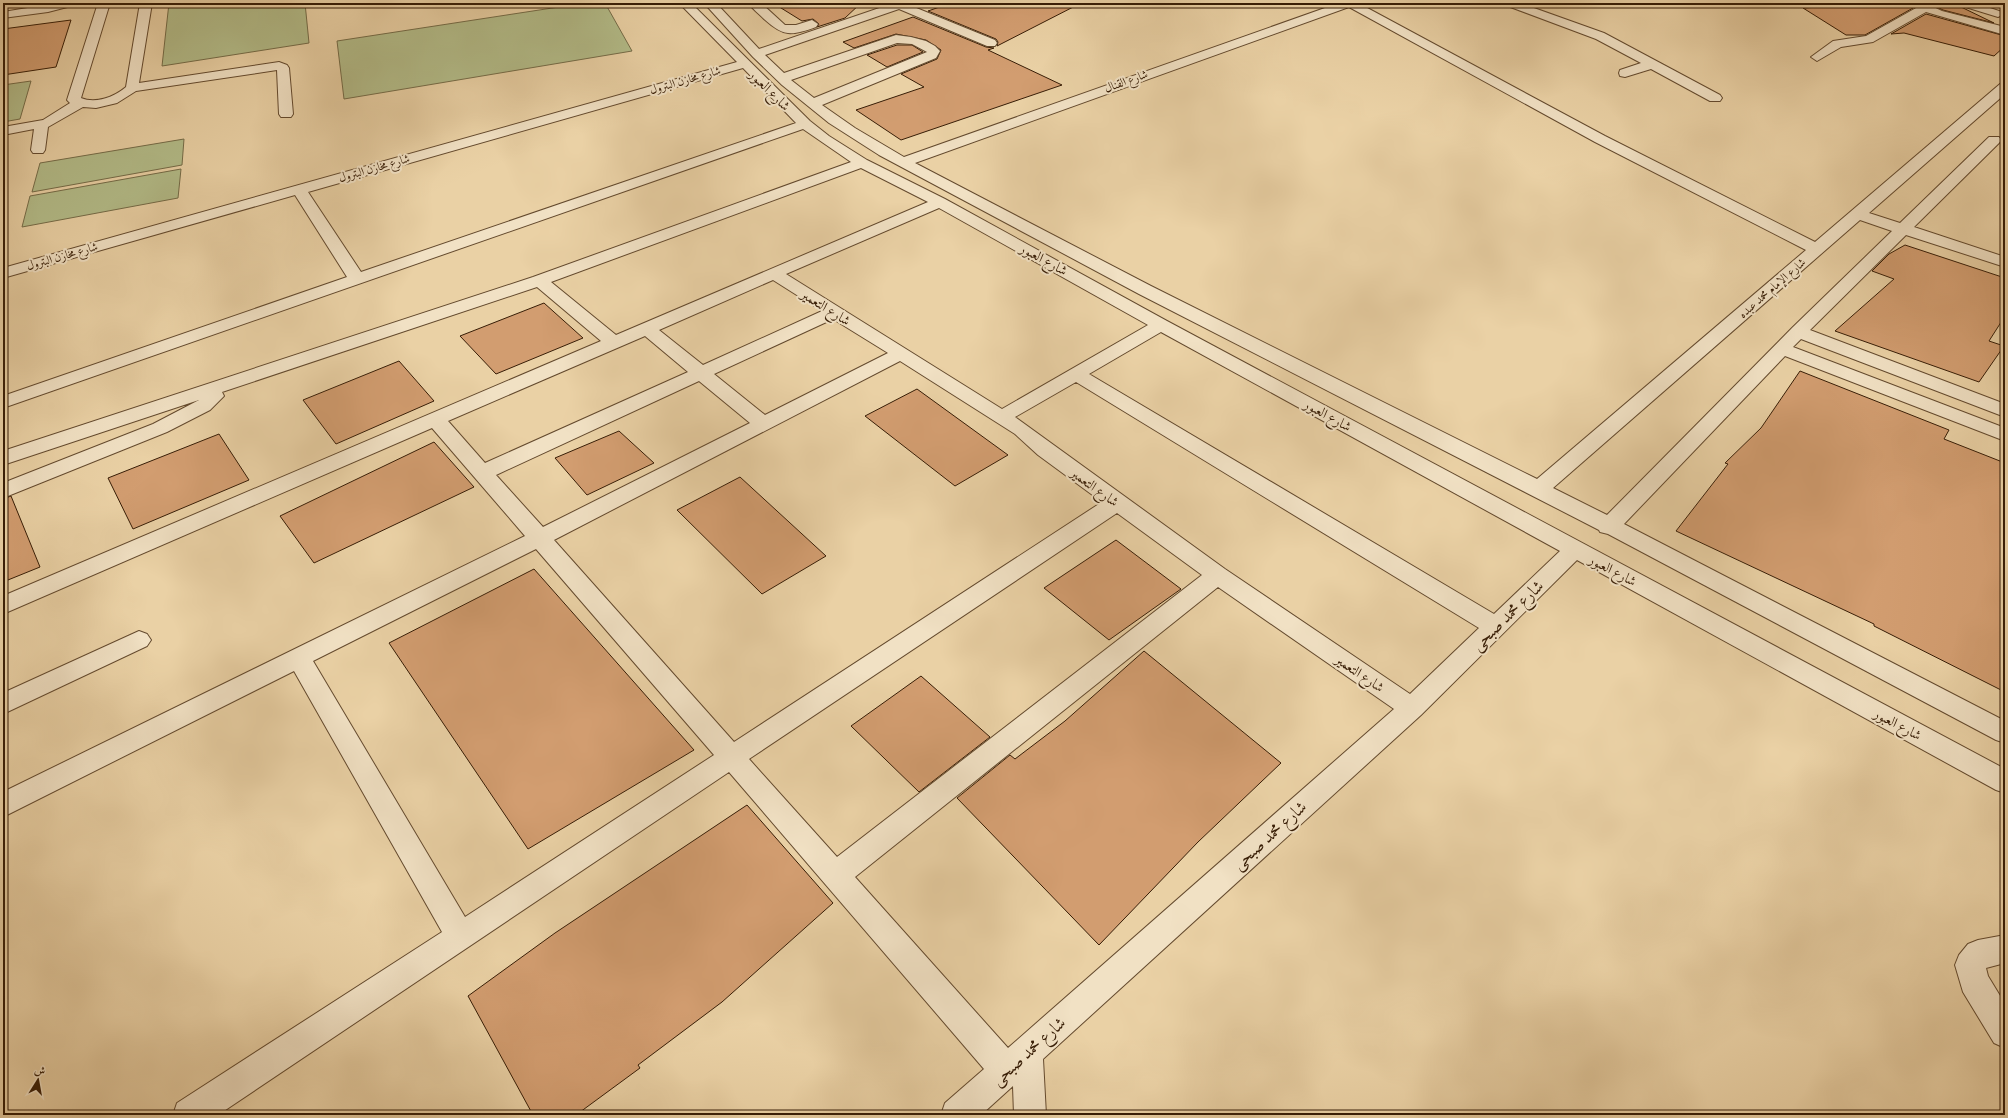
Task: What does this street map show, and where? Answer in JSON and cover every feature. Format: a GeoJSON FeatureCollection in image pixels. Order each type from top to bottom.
{"type":"FeatureCollection","features":[{"type":"Feature","properties":{"kind":"street"},"geometry":{"type":"LineString","coordinates":[[3,14],[48,9],[71,3]]}},
{"type":"Feature","properties":{"kind":"street"},"geometry":{"type":"LineString","coordinates":[[104,3],[74,100],[80,103],[92,104],[122,97],[132,88],[279,66],[283,68],[286,114]]}},
{"type":"Feature","properties":{"kind":"street"},"geometry":{"type":"LineString","coordinates":[[132,88],[146,3]]}},
{"type":"Feature","properties":{"kind":"street","name":"شارع العبور"},"geometry":{"type":"LineString","coordinates":[[685,3],[751,59],[783,78],[850,131],[903,162],[1145,290],[1539,489],[1608,527],[2005,733]]}},
{"type":"Feature","properties":{"kind":"street"},"geometry":{"type":"LineString","coordinates":[[751,4],[781,28],[790,30],[876,3]]}},
{"type":"Feature","properties":{"kind":"street"},"geometry":{"type":"LineString","coordinates":[[1349,3],[1600,138],[1817,249]]}},
{"type":"Feature","properties":{"kind":"street","name":"شارع القنال"},"geometry":{"type":"LineString","coordinates":[[903,162],[1349,3]]}},
{"type":"Feature","properties":{"kind":"street"},"geometry":{"type":"LineString","coordinates":[[1994,3],[2005,6]]}},
{"type":"Feature","properties":{"kind":"street"},"geometry":{"type":"LineString","coordinates":[[902,4],[991,43]]}},
{"type":"Feature","properties":{"kind":"street","name":"شارع مخازن البترول"},"geometry":{"type":"LineString","coordinates":[[3,273],[751,59],[795,41],[902,4]]}},
{"type":"Feature","properties":{"kind":"street"},"geometry":{"type":"LineString","coordinates":[[1817,57],[1837,44],[1870,40],[1920,5],[2005,31]]}},
{"type":"Feature","properties":{"kind":"street","name":"شارع العبور"},"geometry":{"type":"LineString","coordinates":[[719,7],[751,59],[805,124],[824,139],[862,163],[940,202],[1161,325],[1195,342],[2005,782]]}},
{"type":"Feature","properties":{"kind":"street"},"geometry":{"type":"LineString","coordinates":[[1964,7],[2005,16]]}},
{"type":"Feature","properties":{"kind":"street"},"geometry":{"type":"LineString","coordinates":[[1509,8],[1524,8],[1600,36],[1715,98]]}},
{"type":"Feature","properties":{"kind":"street"},"geometry":{"type":"LineString","coordinates":[[1580,41],[1600,36]]}},
{"type":"Feature","properties":{"kind":"street"},"geometry":{"type":"LineString","coordinates":[[783,78],[901,39],[910,40],[934,51],[932,55],[814,103]]}},
{"type":"Feature","properties":{"kind":"street"},"geometry":{"type":"LineString","coordinates":[[795,41],[808,48]]}},
{"type":"Feature","properties":{"kind":"street"},"geometry":{"type":"LineString","coordinates":[[820,54],[833,61]]}},
{"type":"Feature","properties":{"kind":"street"},"geometry":{"type":"LineString","coordinates":[[849,55],[888,73]]}},
{"type":"Feature","properties":{"kind":"street"},"geometry":{"type":"LineString","coordinates":[[1625,72],[1652,64]]}},
{"type":"Feature","properties":{"kind":"street","name":"شارع الإمام محمد عبده"},"geometry":{"type":"LineString","coordinates":[[1608,527],[1798,332],[1903,229],[1981,136],[2005,87]]}},
{"type":"Feature","properties":{"kind":"street"},"geometry":{"type":"LineString","coordinates":[[3,131],[42,124],[55,119],[80,103]]}},
{"type":"Feature","properties":{"kind":"street"},"geometry":{"type":"LineString","coordinates":[[38,150],[42,124]]}},
{"type":"Feature","properties":{"kind":"street"},"geometry":{"type":"LineString","coordinates":[[3,402],[805,124]]}},
{"type":"Feature","properties":{"kind":"street","name":"شارع الإمام محمد عبده"},"geometry":{"type":"LineString","coordinates":[[1539,489],[1857,214],[1981,136]]}},
{"type":"Feature","properties":{"kind":"street"},"geometry":{"type":"LineString","coordinates":[[3,458],[539,281],[862,163]]}},
{"type":"Feature","properties":{"kind":"street"},"geometry":{"type":"LineString","coordinates":[[299,189],[357,279]]}},
{"type":"Feature","properties":{"kind":"street"},"geometry":{"type":"LineString","coordinates":[[3,605],[940,202]]}},
{"type":"Feature","properties":{"kind":"street"},"geometry":{"type":"LineString","coordinates":[[1857,214],[2005,262]]}},
{"type":"Feature","properties":{"kind":"street","name":"شارع التعمير"},"geometry":{"type":"LineString","coordinates":[[773,274],[1022,430],[1045,450],[1216,575],[1412,708]]}},
{"type":"Feature","properties":{"kind":"street"},"geometry":{"type":"LineString","coordinates":[[539,281],[614,342]]}},
{"type":"Feature","properties":{"kind":"street"},"geometry":{"type":"LineString","coordinates":[[1123,303],[1136,301],[1142,297],[1145,290]]}},
{"type":"Feature","properties":{"kind":"street"},"geometry":{"type":"LineString","coordinates":[[482,473],[834,312]]}},
{"type":"Feature","properties":{"kind":"street"},"geometry":{"type":"LineString","coordinates":[[1001,417],[1161,325]]}},
{"type":"Feature","properties":{"kind":"street"},"geometry":{"type":"LineString","coordinates":[[1195,342],[1192,339],[1198,330],[1218,327]]}},
{"type":"Feature","properties":{"kind":"street"},"geometry":{"type":"LineString","coordinates":[[646,328],[764,424]]}},
{"type":"Feature","properties":{"kind":"street"},"geometry":{"type":"LineString","coordinates":[[1798,332],[2005,411]]}},
{"type":"Feature","properties":{"kind":"street"},"geometry":{"type":"LineString","coordinates":[[1782,349],[2005,435]]}},
{"type":"Feature","properties":{"kind":"street"},"geometry":{"type":"LineString","coordinates":[[3,805],[540,538],[900,354]]}},
{"type":"Feature","properties":{"kind":"street"},"geometry":{"type":"LineString","coordinates":[[1076,374],[1495,626]]}},
{"type":"Feature","properties":{"kind":"street"},"geometry":{"type":"LineString","coordinates":[[3,491],[160,428],[203,406],[227,385]]}},
{"type":"Feature","properties":{"kind":"street"},"geometry":{"type":"LineString","coordinates":[[436,419],[836,875],[1017,1061],[1030,1115]]}},
{"type":"Feature","properties":{"kind":"street"},"geometry":{"type":"LineString","coordinates":[[189,1115],[1116,503]]}},
{"type":"Feature","properties":{"kind":"street","name":"شارع محمد صبحى"},"geometry":{"type":"LineString","coordinates":[[958,1115],[1412,708],[1575,549]]}},
{"type":"Feature","properties":{"kind":"street"},"geometry":{"type":"LineString","coordinates":[[836,875],[1216,575]]}},
{"type":"Feature","properties":{"kind":"street"},"geometry":{"type":"LineString","coordinates":[[3,704],[139,640]]}},
{"type":"Feature","properties":{"kind":"street"},"geometry":{"type":"LineString","coordinates":[[299,658],[460,936]]}},
{"type":"Feature","properties":{"kind":"street"},"geometry":{"type":"LineString","coordinates":[[2005,949],[1978,954],[1970,965],[1974,982],[2005,1032]]}},
{"type":"Feature","properties":{"kind":"green space"},"geometry":{"type":"Polygon","coordinates":[[[169,3],[305,3],[309,43],[162,66],[169,3]]]}},
{"type":"Feature","properties":{"kind":"green space"},"geometry":{"type":"Polygon","coordinates":[[[585,3],[605,3],[632,51],[344,99],[337,41],[585,3]]]}},
{"type":"Feature","properties":{"kind":"green space"},"geometry":{"type":"Polygon","coordinates":[[[31,81],[20,119],[3,122],[3,85],[31,81]]]}},
{"type":"Feature","properties":{"kind":"green space"},"geometry":{"type":"Polygon","coordinates":[[[184,139],[182,165],[32,192],[40,163],[184,139]]]}},
{"type":"Feature","properties":{"kind":"green space"},"geometry":{"type":"Polygon","coordinates":[[[181,169],[178,198],[22,227],[30,196],[181,169]]]}},
{"type":"Feature","properties":{"kind":"building"},"geometry":{"type":"Polygon","coordinates":[[[773,3],[861,3],[845,18],[817,27],[819,24],[813,19],[802,21],[773,3]]]}},
{"type":"Feature","properties":{"kind":"building"},"geometry":{"type":"Polygon","coordinates":[[[951,3],[1081,3],[997,46],[998,42],[996,39],[928,11],[951,3]]]}},
{"type":"Feature","properties":{"kind":"building"},"geometry":{"type":"Polygon","coordinates":[[[1908,3],[1913,8],[1865,35],[1846,35],[1803,8],[1908,3]]]}},
{"type":"Feature","properties":{"kind":"building"},"geometry":{"type":"Polygon","coordinates":[[[1929,3],[1956,3],[1959,6],[1994,23],[1943,10],[1929,3]]]}},
{"type":"Feature","properties":{"kind":"building"},"geometry":{"type":"Polygon","coordinates":[[[1926,14],[2005,36],[2005,46],[1994,56],[1904,33],[1891,34],[1926,14]]]}},
{"type":"Feature","properties":{"kind":"building"},"geometry":{"type":"Polygon","coordinates":[[[913,17],[986,47],[994,48],[988,50],[1062,85],[901,140],[856,110],[924,87],[901,74],[937,59],[941,50],[926,40],[896,34],[854,48],[843,42],[913,17]]]}},
{"type":"Feature","properties":{"kind":"building"},"geometry":{"type":"Polygon","coordinates":[[[71,20],[56,67],[3,75],[3,29],[71,20]]]}},
{"type":"Feature","properties":{"kind":"building"},"geometry":{"type":"Polygon","coordinates":[[[897,45],[912,45],[923,52],[887,67],[867,55],[897,45]]]}},
{"type":"Feature","properties":{"kind":"building"},"geometry":{"type":"Polygon","coordinates":[[[1905,245],[2005,278],[2005,316],[1989,341],[2004,346],[1979,382],[1835,331],[1894,279],[1872,271],[1889,254],[1905,245]]]}},
{"type":"Feature","properties":{"kind":"building"},"geometry":{"type":"Polygon","coordinates":[[[544,303],[583,338],[496,374],[460,336],[544,303]]]}},
{"type":"Feature","properties":{"kind":"building"},"geometry":{"type":"Polygon","coordinates":[[[399,361],[434,401],[336,444],[303,400],[399,361]]]}},
{"type":"Feature","properties":{"kind":"building"},"geometry":{"type":"Polygon","coordinates":[[[1800,371],[1949,430],[1944,439],[2005,463],[2005,692],[1874,626],[1874,624],[1676,531],[1728,464],[1725,463],[1761,428],[1800,371]]]}},
{"type":"Feature","properties":{"kind":"building"},"geometry":{"type":"Polygon","coordinates":[[[917,389],[1008,455],[955,486],[865,416],[917,389]]]}},
{"type":"Feature","properties":{"kind":"building"},"geometry":{"type":"Polygon","coordinates":[[[619,431],[654,463],[587,495],[555,458],[619,431]]]}},
{"type":"Feature","properties":{"kind":"building"},"geometry":{"type":"Polygon","coordinates":[[[219,434],[249,480],[133,529],[108,478],[219,434]]]}},
{"type":"Feature","properties":{"kind":"building"},"geometry":{"type":"Polygon","coordinates":[[[434,442],[474,487],[314,563],[280,516],[434,442]]]}},
{"type":"Feature","properties":{"kind":"building"},"geometry":{"type":"Polygon","coordinates":[[[740,477],[826,556],[762,594],[677,510],[740,477]]]}},
{"type":"Feature","properties":{"kind":"building"},"geometry":{"type":"Polygon","coordinates":[[[11,496],[40,567],[3,582],[3,499],[11,496]]]}},
{"type":"Feature","properties":{"kind":"building"},"geometry":{"type":"Polygon","coordinates":[[[1116,540],[1181,589],[1109,640],[1044,588],[1116,540]]]}},
{"type":"Feature","properties":{"kind":"building"},"geometry":{"type":"Polygon","coordinates":[[[534,569],[694,750],[528,849],[389,643],[534,569]]]}},
{"type":"Feature","properties":{"kind":"building"},"geometry":{"type":"Polygon","coordinates":[[[1144,651],[1281,763],[1198,842],[1099,945],[957,798],[1010,755],[1015,759],[1065,721],[1144,651]]]}},
{"type":"Feature","properties":{"kind":"building"},"geometry":{"type":"Polygon","coordinates":[[[921,676],[990,737],[919,792],[851,726],[921,676]]]}},
{"type":"Feature","properties":{"kind":"building"},"geometry":{"type":"Polygon","coordinates":[[[747,805],[833,903],[722,1002],[638,1065],[640,1068],[576,1115],[533,1115],[468,996],[555,933],[747,805]]]}}]}
